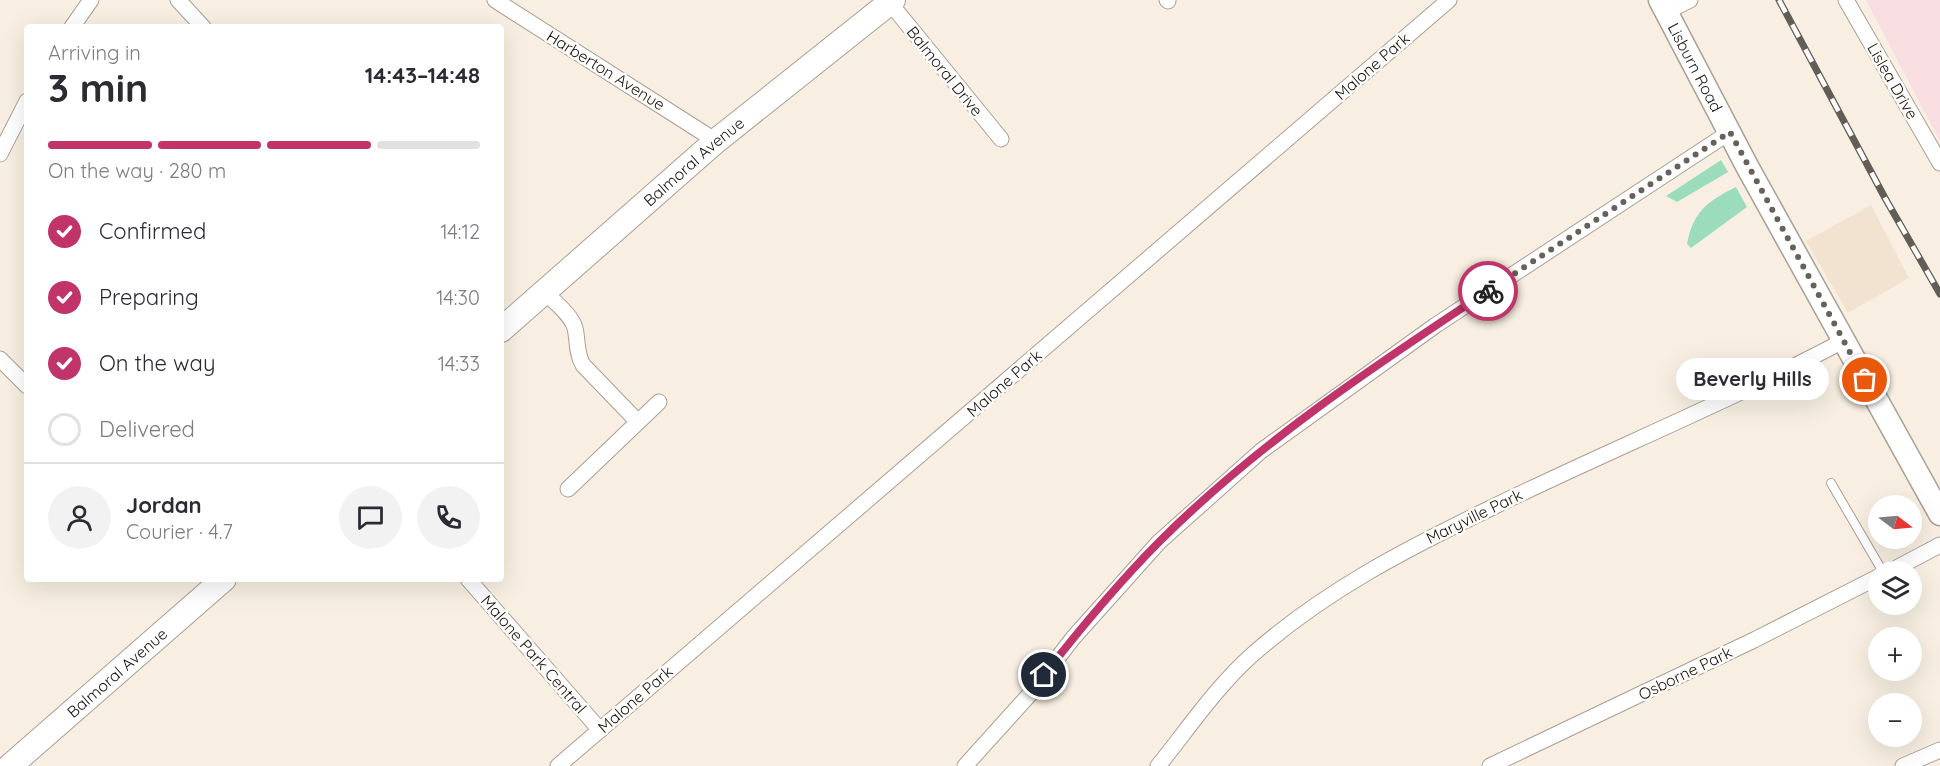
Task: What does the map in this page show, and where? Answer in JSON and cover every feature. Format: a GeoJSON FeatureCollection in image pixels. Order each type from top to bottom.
{"type":"FeatureCollection","features":[{"type":"Feature","properties":{"kind":"highway","name":"Balmoral Avenue"},"geometry":{"type":"LineString","coordinates":[[504,327],[716,141],[892,1]]}},
{"type":"Feature","properties":{"kind":"highway","name":"Balmoral Avenue"},"geometry":{"type":"LineString","coordinates":[[10,766],[221,582]]}},
{"type":"Feature","properties":{"kind":"main road","name":"Lisburn Road"},"geometry":{"type":"LineString","coordinates":[[1663,6],[1843,341],[1940,514]]}},
{"type":"Feature","properties":{"kind":"street"},"geometry":{"type":"LineString","coordinates":[[74,24],[91,0]]}},
{"type":"Feature","properties":{"kind":"street"},"geometry":{"type":"LineString","coordinates":[[177,0],[200,24]]}},
{"type":"Feature","properties":{"kind":"street","name":"Harberton Avenue"},"geometry":{"type":"LineString","coordinates":[[495,0],[716,141]]}},
{"type":"Feature","properties":{"kind":"street","name":"Malone Park"},"geometry":{"type":"LineString","coordinates":[[558,766],[1449,0]]}},
{"type":"Feature","properties":{"kind":"street"},"geometry":{"type":"LineString","coordinates":[[1663,6],[1690,0]]}},
{"type":"Feature","properties":{"kind":"street","name":"Lislea Drive"},"geometry":{"type":"LineString","coordinates":[[1846,0],[1940,163]]}},
{"type":"Feature","properties":{"kind":"street","name":"Balmoral Drive"},"geometry":{"type":"LineString","coordinates":[[892,1],[1001,139]]}},
{"type":"Feature","properties":{"kind":"street"},"geometry":{"type":"LineString","coordinates":[[0,154],[24,107]]}},
{"type":"Feature","properties":{"kind":"street"},"geometry":{"type":"LineString","coordinates":[[964,766],[1030,694],[1073,638],[1159,542],[1261,452],[1436,325],[1730,132]]}},
{"type":"Feature","properties":{"kind":"street"},"geometry":{"type":"LineString","coordinates":[[544,291],[570,317],[575,327],[578,355],[583,365],[639,422]]}},
{"type":"Feature","properties":{"kind":"street","name":"Maryville Park"},"geometry":{"type":"LineString","coordinates":[[1158,766],[1204,707],[1250,656],[1302,615],[1371,569],[1545,482],[1843,341]]}},
{"type":"Feature","properties":{"kind":"street"},"geometry":{"type":"LineString","coordinates":[[0,359],[24,383]]}},
{"type":"Feature","properties":{"kind":"street"},"geometry":{"type":"LineString","coordinates":[[568,489],[659,402]]}},
{"type":"Feature","properties":{"kind":"street"},"geometry":{"type":"LineString","coordinates":[[1909,561],[1940,544]]}},
{"type":"Feature","properties":{"kind":"street","name":"Malone Park Central"},"geometry":{"type":"LineString","coordinates":[[471,582],[600,730]]}},
{"type":"Feature","properties":{"kind":"street","name":"Osborne Park"},"geometry":{"type":"LineString","coordinates":[[1490,766],[1754,640],[1868,582]]}},
{"type":"Feature","properties":{"kind":"street"},"geometry":{"type":"LineString","coordinates":[[1903,766],[1940,750]]}},
{"type":"Feature","properties":{"kind":"lane"},"geometry":{"type":"LineString","coordinates":[[1831,483],[1877,561]]}},
{"type":"Feature","properties":{"kind":"shaded area"},"geometry":{"type":"Polygon","coordinates":[[[1866,0],[1940,0],[1940,141],[1870,8],[1866,0]]]}},
{"type":"Feature","properties":{"kind":"shaded area"},"geometry":{"type":"Polygon","coordinates":[[[1871,205],[1909,278],[1848,313],[1806,241],[1871,205]]]}},
{"type":"Feature","properties":{"kind":"green space"},"geometry":{"type":"Polygon","coordinates":[[[1721,160],[1728,172],[1677,202],[1666,196],[1721,160]]]}},
{"type":"Feature","properties":{"kind":"green space"},"geometry":{"type":"Polygon","coordinates":[[[1736,187],[1747,207],[1691,248],[1687,244],[1693,223],[1703,208],[1736,187]]]}},
{"type":"Feature","properties":{"kind":"railway"},"geometry":{"type":"LineString","coordinates":[[1779,0],[1885,198],[1940,294]]}},
{"type":"Feature","properties":{"kind":"way so far"},"geometry":{"type":"LineString","coordinates":[[1488,291],[1730,132],[1865,380]]}},
{"type":"Feature","properties":{"kind":"place","name":"Beverly Hills"},"geometry":{"type":"Point","coordinates":[1865,380]}},
{"type":"Feature","properties":{"kind":"route"},"geometry":{"type":"LineString","coordinates":[[1044,675],[1073,638],[1159,542],[1208,496],[1261,452],[1436,325],[1488,291]]}}]}
